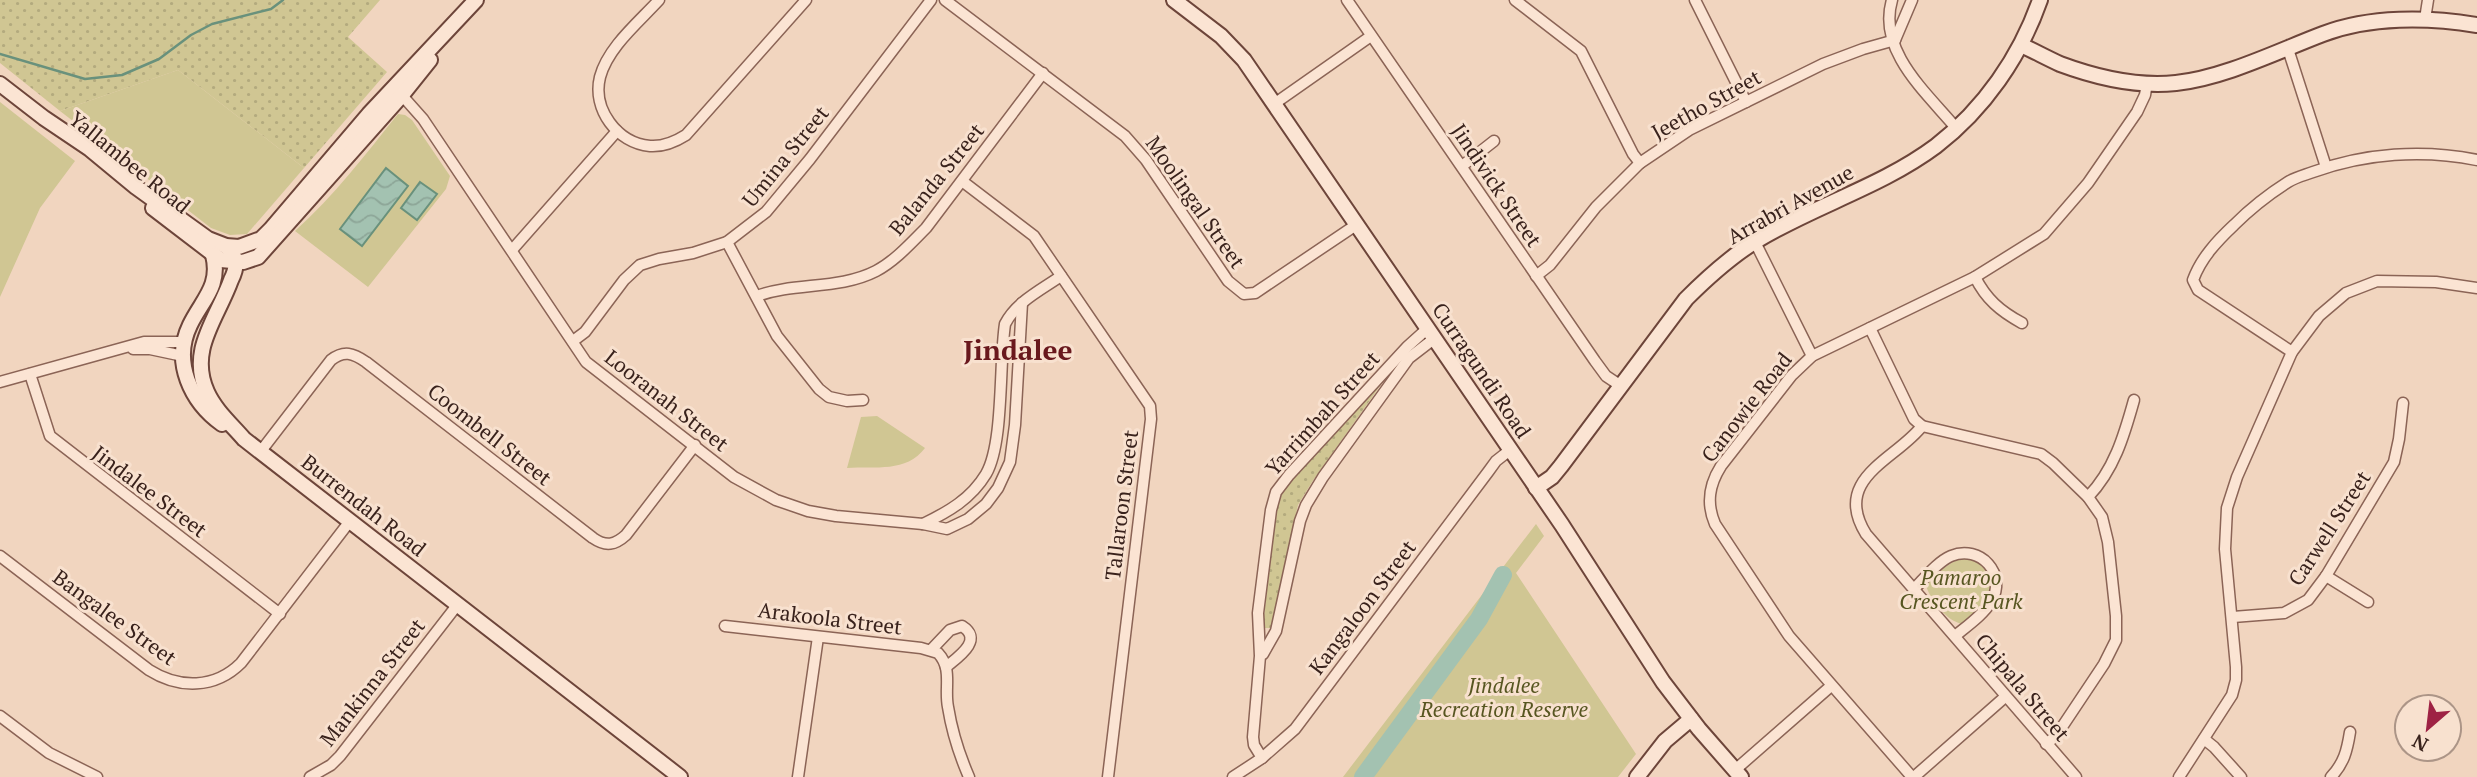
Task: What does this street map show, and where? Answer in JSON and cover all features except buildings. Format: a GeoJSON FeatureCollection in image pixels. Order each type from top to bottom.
{"type":"FeatureCollection","features":[{"type":"Feature","properties":{"kind":"street"},"geometry":{"type":"LineString","coordinates":[[231,262],[251,260],[264,253],[475,0]]}},
{"type":"Feature","properties":{"kind":"street"},"geometry":{"type":"LineString","coordinates":[[659,0],[611,54],[600,78],[599,102],[603,112],[617,131],[627,138],[650,146],[668,144],[686,135],[806,0]]}},
{"type":"Feature","properties":{"kind":"street","name":"Umina Street"},"geometry":{"type":"LineString","coordinates":[[573,341],[584,332],[624,280],[640,265],[727,242],[753,224],[779,199],[931,0]]}},
{"type":"Feature","properties":{"kind":"street","name":"Moolingal Street"},"geometry":{"type":"LineString","coordinates":[[945,0],[1125,136],[1137,149],[1228,281],[1244,294],[1255,293],[1356,225]]}},
{"type":"Feature","properties":{"kind":"street","name":"Curragundi Road"},"geometry":{"type":"LineString","coordinates":[[1174,0],[1229,43],[1244,60],[1432,333],[1663,682],[1738,773]]}},
{"type":"Feature","properties":{"kind":"street","name":"Jindivick Street"},"geometry":{"type":"LineString","coordinates":[[1347,0],[1597,364],[1606,376],[1622,387]]}},
{"type":"Feature","properties":{"kind":"street"},"geometry":{"type":"LineString","coordinates":[[1515,0],[1581,51],[1640,163]]}},
{"type":"Feature","properties":{"kind":"street"},"geometry":{"type":"LineString","coordinates":[[1695,0],[1746,102]]}},
{"type":"Feature","properties":{"kind":"street"},"geometry":{"type":"LineString","coordinates":[[1892,0],[1889,25],[1901,60],[1956,128]]}},
{"type":"Feature","properties":{"kind":"street"},"geometry":{"type":"LineString","coordinates":[[1895,40],[1912,0]]}},
{"type":"Feature","properties":{"kind":"street","name":"Arrabri Avenue"},"geometry":{"type":"LineString","coordinates":[[1536,488],[1552,477],[1561,466],[1686,299],[1708,276],[1755,242],[1886,176],[1928,151],[1956,128],[2006,71],[2021,45],[2040,0]]}},
{"type":"Feature","properties":{"kind":"street"},"geometry":{"type":"LineString","coordinates":[[2425,19],[2428,0]]}},
{"type":"Feature","properties":{"kind":"street"},"geometry":{"type":"LineString","coordinates":[[2021,45],[2059,63],[2110,78],[2147,83],[2176,83],[2224,71],[2326,33],[2359,25],[2425,19],[2477,25]]}},
{"type":"Feature","properties":{"kind":"street"},"geometry":{"type":"LineString","coordinates":[[1274,104],[1371,36]]}},
{"type":"Feature","properties":{"kind":"street","name":"Jeetho Street"},"geometry":{"type":"LineString","coordinates":[[1536,276],[1550,265],[1596,207],[1640,163],[1689,130],[1823,64],[1895,40]]}},
{"type":"Feature","properties":{"kind":"street"},"geometry":{"type":"LineString","coordinates":[[2288,49],[2326,167]]}},
{"type":"Feature","properties":{"kind":"street","name":"Balanda Street"},"geometry":{"type":"LineString","coordinates":[[757,296],[773,291],[844,281],[876,271],[904,250],[919,236],[1043,73]]}},
{"type":"Feature","properties":{"kind":"street","name":"Canowie Road"},"geometry":{"type":"LineString","coordinates":[[1913,777],[1789,636],[1715,524],[1709,510],[1709,491],[1721,466],[1793,374],[1812,356],[1975,277],[2044,234],[2065,212],[2137,112],[2147,83]]}},
{"type":"Feature","properties":{"kind":"street","name":"Yallambee Road"},"geometry":{"type":"LineString","coordinates":[[1,84],[213,255],[231,262]]}},
{"type":"Feature","properties":{"kind":"street"},"geometry":{"type":"LineString","coordinates":[[244,439],[216,420],[200,404],[189,386],[184,349],[190,325],[231,262],[226,246],[246,245],[261,239],[397,91]]}},
{"type":"Feature","properties":{"kind":"street","name":"Looranah Street"},"geometry":{"type":"LineString","coordinates":[[397,91],[415,108],[586,362],[734,477],[776,500],[836,516],[923,524],[947,529],[968,519],[986,504],[998,488],[1010,461],[1016,425],[1022,303]]}},
{"type":"Feature","properties":{"kind":"street"},"geometry":{"type":"LineString","coordinates":[[512,250],[617,131]]}},
{"type":"Feature","properties":{"kind":"street"},"geometry":{"type":"LineString","coordinates":[[1462,166],[1494,141]]}},
{"type":"Feature","properties":{"kind":"street"},"geometry":{"type":"LineString","coordinates":[[2292,352],[2198,290],[2193,280],[2198,265],[2246,214],[2290,180],[2326,167],[2389,155],[2424,153],[2477,160]]}},
{"type":"Feature","properties":{"kind":"street","name":"Tallaroon Street"},"geometry":{"type":"LineString","coordinates":[[962,181],[1034,236],[1150,406],[1108,777]]}},
{"type":"Feature","properties":{"kind":"street","name":"Yallambee Road"},"geometry":{"type":"LineString","coordinates":[[130,186],[208,239],[226,246]]}},
{"type":"Feature","properties":{"kind":"street"},"geometry":{"type":"LineString","coordinates":[[727,242],[777,336],[819,389],[829,397],[847,401],[863,400]]}},
{"type":"Feature","properties":{"kind":"street"},"geometry":{"type":"LineString","coordinates":[[1755,242],[1812,356]]}},
{"type":"Feature","properties":{"kind":"street"},"geometry":{"type":"LineString","coordinates":[[204,304],[215,272],[213,255]]}},
{"type":"Feature","properties":{"kind":"street","name":"Burrendah Road"},"geometry":{"type":"LineString","coordinates":[[231,262],[222,302],[205,334],[200,353],[201,375],[207,393],[217,408],[244,439],[680,777]]}},
{"type":"Feature","properties":{"kind":"street"},"geometry":{"type":"LineString","coordinates":[[923,524],[958,505],[986,474],[996,435],[1005,324],[1010,314],[1022,303],[1061,276]]}},
{"type":"Feature","properties":{"kind":"street"},"geometry":{"type":"LineString","coordinates":[[1975,277],[1983,293],[1996,307],[2022,323]]}},
{"type":"Feature","properties":{"kind":"street"},"geometry":{"type":"LineString","coordinates":[[2179,777],[2232,695],[2236,680],[2233,617],[2225,549],[2227,508],[2237,477],[2292,352],[2319,316],[2346,293],[2376,281],[2448,283],[2477,288]]}},
{"type":"Feature","properties":{"kind":"street"},"geometry":{"type":"LineString","coordinates":[[1870,328],[1914,419],[1922,426],[2041,454],[2088,498],[2102,517],[2108,542],[2116,640],[2104,664],[2056,736],[2046,744]]}},
{"type":"Feature","properties":{"kind":"street","name":"Yarrimbah Street"},"geometry":{"type":"LineString","coordinates":[[1260,661],[1276,631],[1300,521],[1309,498],[1409,358],[1432,333]]}},
{"type":"Feature","properties":{"kind":"street","name":"Yarrimbah Street"},"geometry":{"type":"LineString","coordinates":[[1262,758],[1254,745],[1253,737],[1260,661],[1258,613],[1271,510],[1276,492],[1371,386],[1432,333]]}},
{"type":"Feature","properties":{"kind":"street"},"geometry":{"type":"LineString","coordinates":[[0,382],[125,349],[150,345],[200,353]]}},
{"type":"Feature","properties":{"kind":"street","name":"Coombell Street"},"geometry":{"type":"LineString","coordinates":[[261,452],[331,360],[348,353],[366,362],[593,538],[607,544],[619,541],[626,535],[695,446]]}},
{"type":"Feature","properties":{"kind":"street","name":"Jindalee Street"},"geometry":{"type":"LineString","coordinates":[[30,374],[50,436],[280,614]]}},
{"type":"Feature","properties":{"kind":"street"},"geometry":{"type":"LineString","coordinates":[[2088,498],[2102,482],[2114,461],[2134,400]]}},
{"type":"Feature","properties":{"kind":"street","name":"Carwell Street"},"geometry":{"type":"LineString","coordinates":[[2233,617],[2284,613],[2308,600],[2326,576],[2394,462],[2403,403]]}},
{"type":"Feature","properties":{"kind":"street","name":"Chipala Street"},"geometry":{"type":"LineString","coordinates":[[1922,426],[1877,464],[1859,492],[1858,520],[1866,534],[2076,777]]}},
{"type":"Feature","properties":{"kind":"street","name":"Kangaloon Street"},"geometry":{"type":"LineString","coordinates":[[1233,777],[1262,758],[1295,729],[1496,461],[1510,450]]}},
{"type":"Feature","properties":{"kind":"street","name":"Bangalee Street"},"geometry":{"type":"LineString","coordinates":[[0,556],[149,670],[180,684],[203,683],[230,673],[246,658],[351,521]]}},
{"type":"Feature","properties":{"kind":"street"},"geometry":{"type":"LineString","coordinates":[[1913,589],[1948,557],[1968,553],[1979,555],[1989,563],[1997,579],[1992,601],[1955,636]]}},
{"type":"Feature","properties":{"kind":"street"},"geometry":{"type":"LineString","coordinates":[[2326,576],[2368,602]]}},
{"type":"Feature","properties":{"kind":"street","name":"Mankinna Street"},"geometry":{"type":"LineString","coordinates":[[310,777],[326,774],[458,604]]}},
{"type":"Feature","properties":{"kind":"street","name":"Arakoola Street"},"geometry":{"type":"LineString","coordinates":[[725,626],[932,650]]}},
{"type":"Feature","properties":{"kind":"street"},"geometry":{"type":"LineString","coordinates":[[946,667],[970,645],[969,631],[962,626],[954,627],[932,650],[940,655],[946,667],[947,704],[958,751],[969,777]]}},
{"type":"Feature","properties":{"kind":"street"},"geometry":{"type":"LineString","coordinates":[[798,777],[818,637]]}},
{"type":"Feature","properties":{"kind":"street"},"geometry":{"type":"LineString","coordinates":[[1738,773],[1831,686]]}},
{"type":"Feature","properties":{"kind":"street"},"geometry":{"type":"LineString","coordinates":[[1913,777],[2005,697]]}},
{"type":"Feature","properties":{"kind":"street"},"geometry":{"type":"LineString","coordinates":[[0,716],[49,753],[97,777]]}},
{"type":"Feature","properties":{"kind":"street"},"geometry":{"type":"LineString","coordinates":[[1637,777],[1665,741],[1691,719]]}},
{"type":"Feature","properties":{"kind":"street"},"geometry":{"type":"LineString","coordinates":[[2331,777],[2340,767],[2347,752],[2350,732]]}},
{"type":"Feature","properties":{"kind":"street"},"geometry":{"type":"LineString","coordinates":[[2204,739],[2241,777]]}},
{"type":"Feature","properties":{"kind":"green space"},"geometry":{"type":"Polygon","coordinates":[[[0,0],[380,0],[348,37],[387,72],[304,168],[178,70],[60,111],[0,63],[0,0]]]}},
{"type":"Feature","properties":{"kind":"green space"},"geometry":{"type":"Polygon","coordinates":[[[178,70],[304,168],[247,234],[230,235],[211,228],[60,111],[178,70]]]}},
{"type":"Feature","properties":{"kind":"green space"},"geometry":{"type":"Polygon","coordinates":[[[0,102],[75,161],[40,208],[0,297],[0,102]]]}},
{"type":"Feature","properties":{"kind":"green space"},"geometry":{"type":"Polygon","coordinates":[[[398,114],[412,120],[450,176],[446,189],[368,287],[295,231],[336,189],[398,114]]]}},
{"type":"Feature","properties":{"kind":"green space"},"geometry":{"type":"Polygon","coordinates":[[[1385,379],[1298,505],[1272,625],[1265,628],[1263,624],[1278,498],[1288,482],[1385,379]]]}},
{"type":"Feature","properties":{"kind":"green space"},"geometry":{"type":"Polygon","coordinates":[[[877,416],[925,448],[917,456],[900,465],[847,468],[861,417],[877,416]]]}},
{"type":"Feature","properties":{"kind":"green space","name":"Jindalee Recreation Reserve"},"geometry":{"type":"Polygon","coordinates":[[[1536,524],[1544,536],[1516,573],[1636,754],[1618,777],[1343,777],[1536,524]]]}},
{"type":"Feature","properties":{"kind":"green space","name":"Pamaroo Crescent Park"},"geometry":{"type":"Polygon","coordinates":[[[1965,557],[1984,564],[1993,579],[1982,604],[1962,624],[1940,609],[1926,586],[1943,568],[1965,557]]]}},
{"type":"Feature","properties":{"kind":"water"},"geometry":{"type":"Polygon","coordinates":[[[386,168],[408,186],[362,246],[340,229],[386,168]]]}},
{"type":"Feature","properties":{"kind":"water"},"geometry":{"type":"Polygon","coordinates":[[[420,182],[437,194],[417,220],[401,208],[420,182]]]}},
{"type":"Feature","properties":{"kind":"waterway"},"geometry":{"type":"LineString","coordinates":[[0,54],[85,79],[122,75],[159,59],[191,35],[212,24],[271,9],[283,0]]}},
{"type":"Feature","properties":{"kind":"waterway"},"geometry":{"type":"LineString","coordinates":[[1363,777],[1479,619],[1503,575]]}},
{"type":"Feature","properties":{"kind":"district","name":"Jindalee"},"geometry":{"type":"Point","coordinates":[1018,349]}}]}
